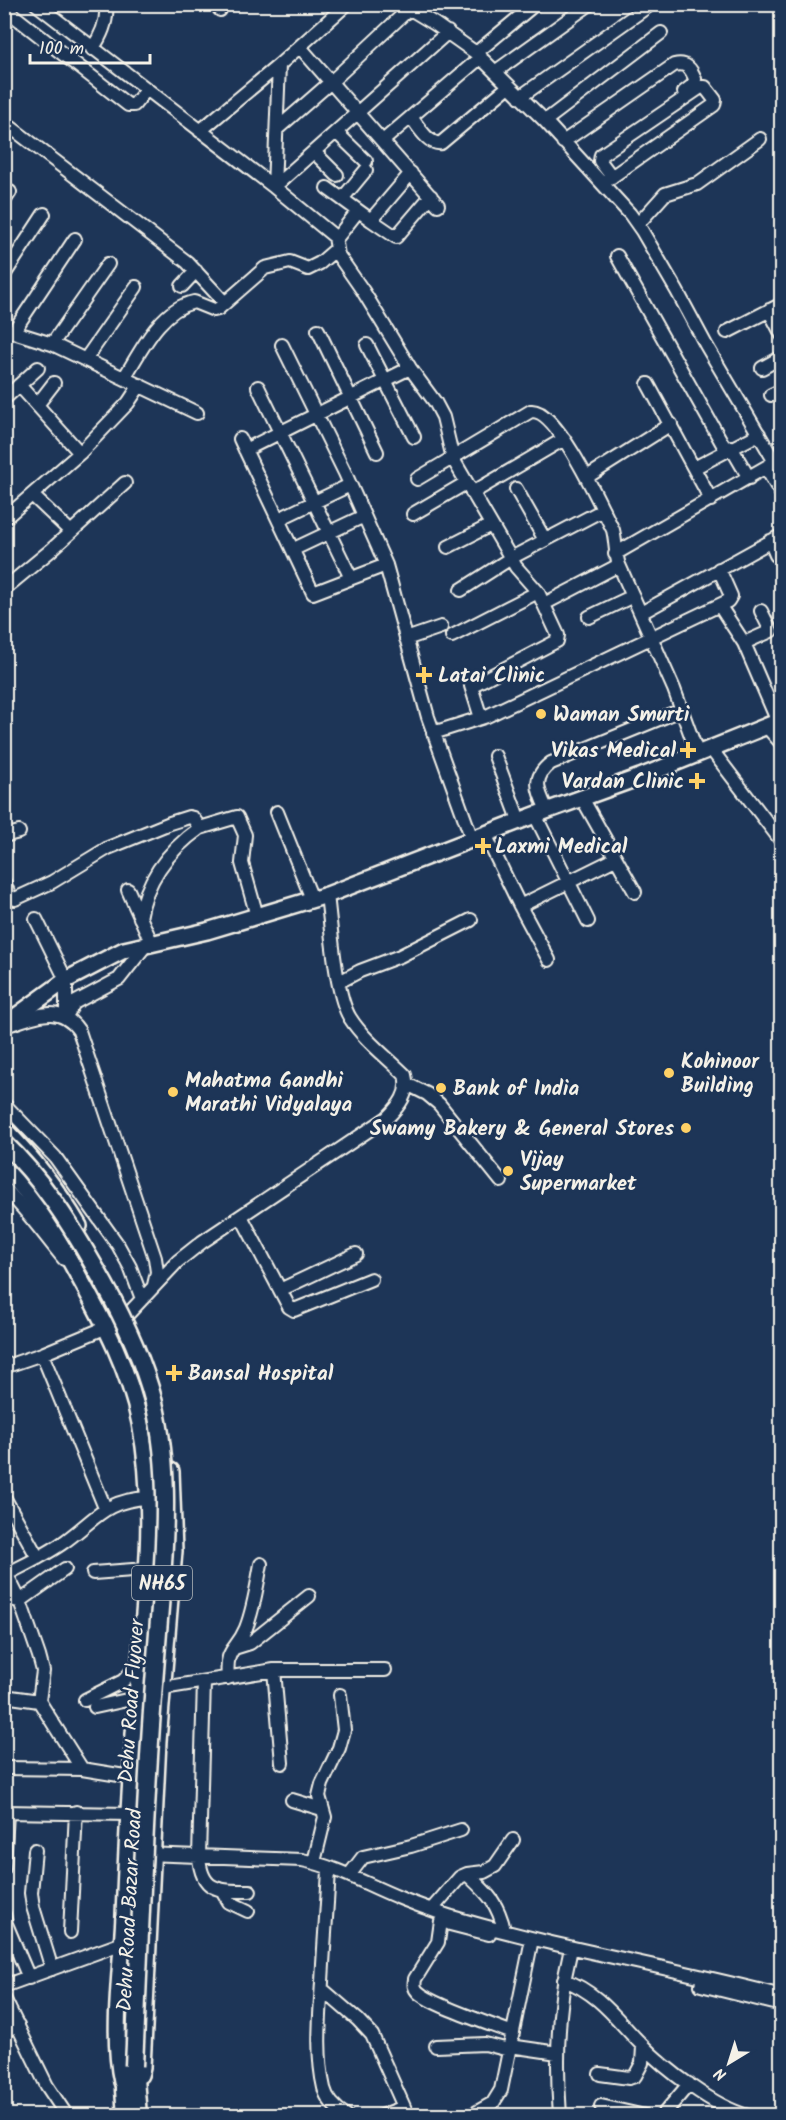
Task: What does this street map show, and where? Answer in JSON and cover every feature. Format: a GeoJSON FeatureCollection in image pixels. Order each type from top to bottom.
{"type":"FeatureCollection","features":[{"type":"Feature","properties":{"kind":"highway","name":"Dehu Road Flyover"},"geometry":{"type":"LineString","coordinates":[[4,1143],[37,1177],[79,1239],[101,1277],[135,1348],[150,1388],[165,1477],[165,1547],[129,2066]]}},
{"type":"Feature","properties":{"kind":"highway","name":"Dehu Road Flyover"},"geometry":{"type":"LineString","coordinates":[[4,1155],[23,1174],[58,1224],[100,1297],[135,1375],[146,1418],[152,1459],[155,1547],[140,1740],[130,2090]]}},
{"type":"Feature","properties":{"kind":"highway","name":"NH65"},"geometry":{"type":"LineString","coordinates":[[130,2090],[136,2114]]}},
{"type":"Feature","properties":{"kind":"main road"},"geometry":{"type":"LineString","coordinates":[[4,1025],[66,980],[124,950],[207,931],[319,897],[775,723]]}},
{"type":"Feature","properties":{"kind":"main road","name":"Dehu Road Bazar Road"},"geometry":{"type":"LineString","coordinates":[[4,1130],[37,1164],[68,1207],[128,1314],[158,1390],[165,1417],[174,1497],[174,1551],[163,1688],[142,2068],[130,2090]]}},
{"type":"Feature","properties":{"kind":"main road","name":"Dehu Road Bazar Road"},"geometry":{"type":"LineString","coordinates":[[4,1167],[18,1181],[55,1232],[106,1327],[125,1370],[135,1404],[145,1460],[148,1498],[146,1569],[131,1777],[117,2062],[130,2090]]}},
{"type":"Feature","properties":{"kind":"street"},"geometry":{"type":"LineString","coordinates":[[36,4],[274,187],[336,245],[379,320],[435,402],[443,417],[453,459],[518,571],[538,592],[558,635],[557,641],[471,686],[481,718]]}},
{"type":"Feature","properties":{"kind":"street"},"geometry":{"type":"LineString","coordinates":[[200,131],[348,4]]}},
{"type":"Feature","properties":{"kind":"street"},"geometry":{"type":"LineString","coordinates":[[384,140],[535,4]]}},
{"type":"Feature","properties":{"kind":"street"},"geometry":{"type":"LineString","coordinates":[[520,97],[651,4]]}},
{"type":"Feature","properties":{"kind":"street"},"geometry":{"type":"LineString","coordinates":[[92,49],[104,31],[110,7]]}},
{"type":"Feature","properties":{"kind":"street"},"geometry":{"type":"LineString","coordinates":[[277,129],[332,81],[405,7],[448,32],[478,55],[545,122],[580,161],[607,180]]}},
{"type":"Feature","properties":{"kind":"street"},"geometry":{"type":"LineString","coordinates":[[495,72],[582,7]]}},
{"type":"Feature","properties":{"kind":"street"},"geometry":{"type":"LineString","coordinates":[[4,8],[131,106],[146,90]]}},
{"type":"Feature","properties":{"kind":"street"},"geometry":{"type":"LineString","coordinates":[[274,187],[448,32]]}},
{"type":"Feature","properties":{"kind":"street"},"geometry":{"type":"LineString","coordinates":[[545,122],[661,33]]}},
{"type":"Feature","properties":{"kind":"street"},"geometry":{"type":"LineString","coordinates":[[300,47],[384,140],[434,200],[396,237],[327,188]]}},
{"type":"Feature","properties":{"kind":"street"},"geometry":{"type":"LineString","coordinates":[[563,142],[674,65],[682,63],[688,66],[695,79],[687,90],[580,161]]}},
{"type":"Feature","properties":{"kind":"street"},"geometry":{"type":"LineString","coordinates":[[274,187],[279,65]]}},
{"type":"Feature","properties":{"kind":"street"},"geometry":{"type":"LineString","coordinates":[[110,91],[124,73]]}},
{"type":"Feature","properties":{"kind":"street"},"geometry":{"type":"LineString","coordinates":[[411,117],[431,141],[436,144],[441,143],[509,86]]}},
{"type":"Feature","properties":{"kind":"street"},"geometry":{"type":"LineString","coordinates":[[607,180],[714,105],[715,100],[705,87],[701,87],[601,155],[600,161],[607,180],[638,224],[759,434],[774,463],[782,495]]}},
{"type":"Feature","properties":{"kind":"street"},"geometry":{"type":"LineString","coordinates":[[4,122],[169,248],[196,271],[225,303]]}},
{"type":"Feature","properties":{"kind":"street"},"geometry":{"type":"LineString","coordinates":[[336,132],[366,166],[342,199]]}},
{"type":"Feature","properties":{"kind":"street"},"geometry":{"type":"LineString","coordinates":[[638,224],[665,194],[696,184],[760,139]]}},
{"type":"Feature","properties":{"kind":"street"},"geometry":{"type":"LineString","coordinates":[[314,152],[337,175]]}},
{"type":"Feature","properties":{"kind":"street"},"geometry":{"type":"LineString","coordinates":[[371,220],[411,173]]}},
{"type":"Feature","properties":{"kind":"street"},"geometry":{"type":"LineString","coordinates":[[124,378],[159,326],[180,307],[188,303],[199,302],[214,310],[265,268],[290,262],[308,269],[320,263],[336,245],[358,211]]}},
{"type":"Feature","properties":{"kind":"street"},"geometry":{"type":"LineString","coordinates":[[4,274],[44,214]]}},
{"type":"Feature","properties":{"kind":"street"},"geometry":{"type":"LineString","coordinates":[[75,239],[9,331],[52,344],[124,378],[134,394],[197,413]]}},
{"type":"Feature","properties":{"kind":"street"},"geometry":{"type":"LineString","coordinates":[[617,256],[748,478]]}},
{"type":"Feature","properties":{"kind":"street"},"geometry":{"type":"LineString","coordinates":[[52,344],[108,264]]}},
{"type":"Feature","properties":{"kind":"street"},"geometry":{"type":"LineString","coordinates":[[182,286],[196,271]]}},
{"type":"Feature","properties":{"kind":"street"},"geometry":{"type":"LineString","coordinates":[[86,360],[136,287]]}},
{"type":"Feature","properties":{"kind":"street"},"geometry":{"type":"LineString","coordinates":[[728,332],[782,304]]}},
{"type":"Feature","properties":{"kind":"street"},"geometry":{"type":"LineString","coordinates":[[769,310],[782,335]]}},
{"type":"Feature","properties":{"kind":"street"},"geometry":{"type":"LineString","coordinates":[[318,330],[377,452]]}},
{"type":"Feature","properties":{"kind":"street"},"geometry":{"type":"LineString","coordinates":[[282,345],[386,565],[433,733],[479,837],[549,960]]}},
{"type":"Feature","properties":{"kind":"street"},"geometry":{"type":"LineString","coordinates":[[366,345],[414,437]]}},
{"type":"Feature","properties":{"kind":"street"},"geometry":{"type":"LineString","coordinates":[[762,368],[782,357]]}},
{"type":"Feature","properties":{"kind":"street"},"geometry":{"type":"LineString","coordinates":[[4,399],[38,368]]}},
{"type":"Feature","properties":{"kind":"street"},"geometry":{"type":"LineString","coordinates":[[386,565],[314,593],[242,445],[281,432],[410,368]]}},
{"type":"Feature","properties":{"kind":"street"},"geometry":{"type":"LineString","coordinates":[[36,405],[54,383]]}},
{"type":"Feature","properties":{"kind":"street"},"geometry":{"type":"LineString","coordinates":[[648,384],[711,500]]}},
{"type":"Feature","properties":{"kind":"street"},"geometry":{"type":"LineString","coordinates":[[19,386],[80,453]]}},
{"type":"Feature","properties":{"kind":"street"},"geometry":{"type":"LineString","coordinates":[[258,387],[351,578]]}},
{"type":"Feature","properties":{"kind":"street"},"geometry":{"type":"LineString","coordinates":[[5,517],[80,453],[134,394]]}},
{"type":"Feature","properties":{"kind":"street"},"geometry":{"type":"LineString","coordinates":[[417,479],[531,411],[542,413],[564,439],[587,477],[613,530],[617,559],[681,710],[704,752],[782,842]]}},
{"type":"Feature","properties":{"kind":"street"},"geometry":{"type":"LineString","coordinates":[[587,477],[670,424]]}},
{"type":"Feature","properties":{"kind":"street"},"geometry":{"type":"LineString","coordinates":[[694,468],[759,434]]}},
{"type":"Feature","properties":{"kind":"street"},"geometry":{"type":"LineString","coordinates":[[413,514],[564,439]]}},
{"type":"Feature","properties":{"kind":"street"},"geometry":{"type":"LineString","coordinates":[[544,604],[774,463]]}},
{"type":"Feature","properties":{"kind":"street"},"geometry":{"type":"LineString","coordinates":[[4,589],[125,483]]}},
{"type":"Feature","properties":{"kind":"street"},"geometry":{"type":"LineString","coordinates":[[279,519],[350,485]]}},
{"type":"Feature","properties":{"kind":"street"},"geometry":{"type":"LineString","coordinates":[[516,489],[545,540]]}},
{"type":"Feature","properties":{"kind":"street"},"geometry":{"type":"LineString","coordinates":[[32,495],[71,532]]}},
{"type":"Feature","properties":{"kind":"street"},"geometry":{"type":"LineString","coordinates":[[461,590],[511,558],[603,510]]}},
{"type":"Feature","properties":{"kind":"street"},"geometry":{"type":"LineString","coordinates":[[294,549],[364,516]]}},
{"type":"Feature","properties":{"kind":"street"},"geometry":{"type":"LineString","coordinates":[[448,547],[491,525]]}},
{"type":"Feature","properties":{"kind":"street"},"geometry":{"type":"LineString","coordinates":[[641,613],[782,535]]}},
{"type":"Feature","properties":{"kind":"street"},"geometry":{"type":"LineString","coordinates":[[770,541],[776,555]]}},
{"type":"Feature","properties":{"kind":"street"},"geometry":{"type":"LineString","coordinates":[[433,733],[481,718],[730,599],[731,596],[719,569]]}},
{"type":"Feature","properties":{"kind":"street"},"geometry":{"type":"LineString","coordinates":[[452,636],[538,592]]}},
{"type":"Feature","properties":{"kind":"street"},"geometry":{"type":"LineString","coordinates":[[589,617],[633,596]]}},
{"type":"Feature","properties":{"kind":"street"},"geometry":{"type":"LineString","coordinates":[[723,611],[744,644],[782,744]]}},
{"type":"Feature","properties":{"kind":"street"},"geometry":{"type":"LineString","coordinates":[[744,644],[771,631],[761,611]]}},
{"type":"Feature","properties":{"kind":"street"},"geometry":{"type":"LineString","coordinates":[[406,639],[441,627]]}},
{"type":"Feature","properties":{"kind":"street"},"geometry":{"type":"LineString","coordinates":[[588,921],[568,882],[540,812],[537,780],[542,769],[551,763],[681,710]]}},
{"type":"Feature","properties":{"kind":"street"},"geometry":{"type":"LineString","coordinates":[[495,756],[519,820]]}},
{"type":"Feature","properties":{"kind":"street"},"geometry":{"type":"LineString","coordinates":[[582,798],[635,892]]}},
{"type":"Feature","properties":{"kind":"street"},"geometry":{"type":"LineString","coordinates":[[4,1367],[106,1327],[128,1314],[154,1285],[202,1242],[387,1118],[397,1109],[405,1094],[407,1084],[405,1075],[350,1018],[342,1000],[319,897],[277,812]]}},
{"type":"Feature","properties":{"kind":"street"},"geometry":{"type":"LineString","coordinates":[[4,882],[10,897],[15,899],[52,882],[108,848],[170,823],[189,817],[193,818],[200,828]]}},
{"type":"Feature","properties":{"kind":"street"},"geometry":{"type":"LineString","coordinates":[[140,918],[142,904],[162,864],[171,853],[200,828],[237,818],[245,835],[242,863],[257,916]]}},
{"type":"Feature","properties":{"kind":"street"},"geometry":{"type":"LineString","coordinates":[[4,836],[19,832]]}},
{"type":"Feature","properties":{"kind":"street"},"geometry":{"type":"LineString","coordinates":[[520,906],[615,858]]}},
{"type":"Feature","properties":{"kind":"street"},"geometry":{"type":"LineString","coordinates":[[66,1016],[74,1003],[119,979],[149,945],[128,890]]}},
{"type":"Feature","properties":{"kind":"street"},"geometry":{"type":"LineString","coordinates":[[36,919],[66,980],[66,1016]]}},
{"type":"Feature","properties":{"kind":"street"},"geometry":{"type":"LineString","coordinates":[[339,982],[360,971],[400,956],[471,920]]}},
{"type":"Feature","properties":{"kind":"street"},"geometry":{"type":"LineString","coordinates":[[4,1025],[40,1014],[66,1016],[73,1022],[83,1040],[155,1258],[157,1272],[154,1285]]}},
{"type":"Feature","properties":{"kind":"street"},"geometry":{"type":"LineString","coordinates":[[407,1084],[427,1094],[440,1104],[501,1181]]}},
{"type":"Feature","properties":{"kind":"street"},"geometry":{"type":"LineString","coordinates":[[4,1104],[55,1157],[118,1245],[130,1267],[142,1299]]}},
{"type":"Feature","properties":{"kind":"street"},"geometry":{"type":"LineString","coordinates":[[4,1188],[35,1221],[82,1281]]}},
{"type":"Feature","properties":{"kind":"street"},"geometry":{"type":"LineString","coordinates":[[241,1216],[289,1307],[294,1310],[371,1279]]}},
{"type":"Feature","properties":{"kind":"street"},"geometry":{"type":"LineString","coordinates":[[280,1290],[356,1254]]}},
{"type":"Feature","properties":{"kind":"street"},"geometry":{"type":"LineString","coordinates":[[42,1354],[105,1508]]}},
{"type":"Feature","properties":{"kind":"street"},"geometry":{"type":"LineString","coordinates":[[4,1497],[38,1558]]}},
{"type":"Feature","properties":{"kind":"street"},"geometry":{"type":"LineString","coordinates":[[82,1769],[39,1701],[43,1671],[20,1601],[6,1572],[38,1558],[72,1536],[105,1508],[126,1500],[148,1498]]}},
{"type":"Feature","properties":{"kind":"street"},"geometry":{"type":"LineString","coordinates":[[228,1678],[228,1655],[240,1639],[250,1616],[261,1564]]}},
{"type":"Feature","properties":{"kind":"street"},"geometry":{"type":"LineString","coordinates":[[4,1598],[20,1601],[65,1569]]}},
{"type":"Feature","properties":{"kind":"street"},"geometry":{"type":"LineString","coordinates":[[93,1573],[146,1569]]}},
{"type":"Feature","properties":{"kind":"street"},"geometry":{"type":"LineString","coordinates":[[234,1648],[250,1643],[309,1596]]}},
{"type":"Feature","properties":{"kind":"street"},"geometry":{"type":"LineString","coordinates":[[136,1698],[90,1704],[123,1681],[139,1664]]}},
{"type":"Feature","properties":{"kind":"street"},"geometry":{"type":"LineString","coordinates":[[163,1688],[274,1670],[385,1670]]}},
{"type":"Feature","properties":{"kind":"street"},"geometry":{"type":"LineString","coordinates":[[274,1670],[282,1763]]}},
{"type":"Feature","properties":{"kind":"street"},"geometry":{"type":"LineString","coordinates":[[204,1682],[200,1874],[222,1890],[229,1902],[248,1911]]}},
{"type":"Feature","properties":{"kind":"street"},"geometry":{"type":"LineString","coordinates":[[308,1861],[324,1825],[325,1817],[319,1796],[322,1784],[339,1748],[344,1730],[340,1695]]}},
{"type":"Feature","properties":{"kind":"street"},"geometry":{"type":"LineString","coordinates":[[4,1696],[39,1701]]}},
{"type":"Feature","properties":{"kind":"street"},"geometry":{"type":"LineString","coordinates":[[4,1768],[82,1769],[131,1777]]}},
{"type":"Feature","properties":{"kind":"street"},"geometry":{"type":"LineString","coordinates":[[292,1800],[322,1809]]}},
{"type":"Feature","properties":{"kind":"street"},"geometry":{"type":"LineString","coordinates":[[4,1868],[6,1812],[129,1814]]}},
{"type":"Feature","properties":{"kind":"street"},"geometry":{"type":"LineString","coordinates":[[70,1932],[76,1812]]}},
{"type":"Feature","properties":{"kind":"street"},"geometry":{"type":"LineString","coordinates":[[350,1874],[363,1857],[411,1846],[461,1830]]}},
{"type":"Feature","properties":{"kind":"street"},"geometry":{"type":"LineString","coordinates":[[432,1909],[455,1882],[467,1874],[491,1869],[513,1839]]}},
{"type":"Feature","properties":{"kind":"street"},"geometry":{"type":"LineString","coordinates":[[35,1850],[33,1907],[52,1969]]}},
{"type":"Feature","properties":{"kind":"street"},"geometry":{"type":"LineString","coordinates":[[127,1854],[308,1861],[350,1874],[399,1898],[432,1909],[782,2005]]}},
{"type":"Feature","properties":{"kind":"street"},"geometry":{"type":"LineString","coordinates":[[308,1861],[441,1921],[468,1930],[570,1953],[782,1995]]}},
{"type":"Feature","properties":{"kind":"street"},"geometry":{"type":"LineString","coordinates":[[329,1870],[319,2025],[324,2089],[329,2101],[337,2110],[347,2115]]}},
{"type":"Feature","properties":{"kind":"street"},"geometry":{"type":"LineString","coordinates":[[467,1874],[492,1898],[498,1908],[504,1930]]}},
{"type":"Feature","properties":{"kind":"street"},"geometry":{"type":"LineString","coordinates":[[222,1890],[250,1891]]}},
{"type":"Feature","properties":{"kind":"street"},"geometry":{"type":"LineString","coordinates":[[4,1914],[29,1978]]}},
{"type":"Feature","properties":{"kind":"street"},"geometry":{"type":"LineString","coordinates":[[441,1921],[438,1942],[414,1985],[417,1990],[434,2002],[511,2043]]}},
{"type":"Feature","properties":{"kind":"street"},"geometry":{"type":"LineString","coordinates":[[4,1986],[123,1943]]}},
{"type":"Feature","properties":{"kind":"street"},"geometry":{"type":"LineString","coordinates":[[470,2115],[493,2103],[501,2090],[531,1944]]}},
{"type":"Feature","properties":{"kind":"street"},"geometry":{"type":"LineString","coordinates":[[560,2115],[557,2078],[558,2053],[564,1980],[570,1953]]}},
{"type":"Feature","properties":{"kind":"street"},"geometry":{"type":"LineString","coordinates":[[564,1980],[576,1984],[593,1995],[613,2013],[643,2047],[689,2084],[725,2107],[748,2115]]}},
{"type":"Feature","properties":{"kind":"street"},"geometry":{"type":"LineString","coordinates":[[322,1989],[372,2035],[406,2111],[381,2115]]}},
{"type":"Feature","properties":{"kind":"street"},"geometry":{"type":"LineString","coordinates":[[4,1998],[47,2086],[66,2115]]}},
{"type":"Feature","properties":{"kind":"street"},"geometry":{"type":"LineString","coordinates":[[4,2031],[18,2025]]}},
{"type":"Feature","properties":{"kind":"street"},"geometry":{"type":"LineString","coordinates":[[435,2046],[511,2043],[558,2053]]}},
{"type":"Feature","properties":{"kind":"street"},"geometry":{"type":"LineString","coordinates":[[600,2074],[628,2078],[635,2076],[642,2063],[643,2047]]}},
{"type":"Feature","properties":{"kind":"street"},"geometry":{"type":"LineString","coordinates":[[662,2115],[689,2084]]}},
{"type":"Feature","properties":{"kind":"street"},"geometry":{"type":"LineString","coordinates":[[601,2106],[645,2115]]}},
{"type":"Feature","properties":{"kind":"place","name":"Latai Clinic"},"geometry":{"type":"Point","coordinates":[424,675]}},
{"type":"Feature","properties":{"kind":"place","name":"Waman Smurti"},"geometry":{"type":"Point","coordinates":[541,714]}},
{"type":"Feature","properties":{"kind":"place","name":"Vikas Medical"},"geometry":{"type":"Point","coordinates":[688,750]}},
{"type":"Feature","properties":{"kind":"place","name":"Vardan Clinic"},"geometry":{"type":"Point","coordinates":[697,781]}},
{"type":"Feature","properties":{"kind":"place","name":"Laxmi Medical"},"geometry":{"type":"Point","coordinates":[483,846]}},
{"type":"Feature","properties":{"kind":"place","name":"Kohinoor Building"},"geometry":{"type":"Point","coordinates":[669,1073]}},
{"type":"Feature","properties":{"kind":"place","name":"Bank of India"},"geometry":{"type":"Point","coordinates":[441,1088]}},
{"type":"Feature","properties":{"kind":"place","name":"Mahatma Gandhi Marathi Vidyalaya"},"geometry":{"type":"Point","coordinates":[173,1092]}},
{"type":"Feature","properties":{"kind":"place","name":"Swamy Bakery & General Stores"},"geometry":{"type":"Point","coordinates":[686,1128]}},
{"type":"Feature","properties":{"kind":"place","name":"Vijay Supermarket"},"geometry":{"type":"Point","coordinates":[508,1171]}},
{"type":"Feature","properties":{"kind":"place","name":"Bansal Hospital"},"geometry":{"type":"Point","coordinates":[174,1373]}}]}
